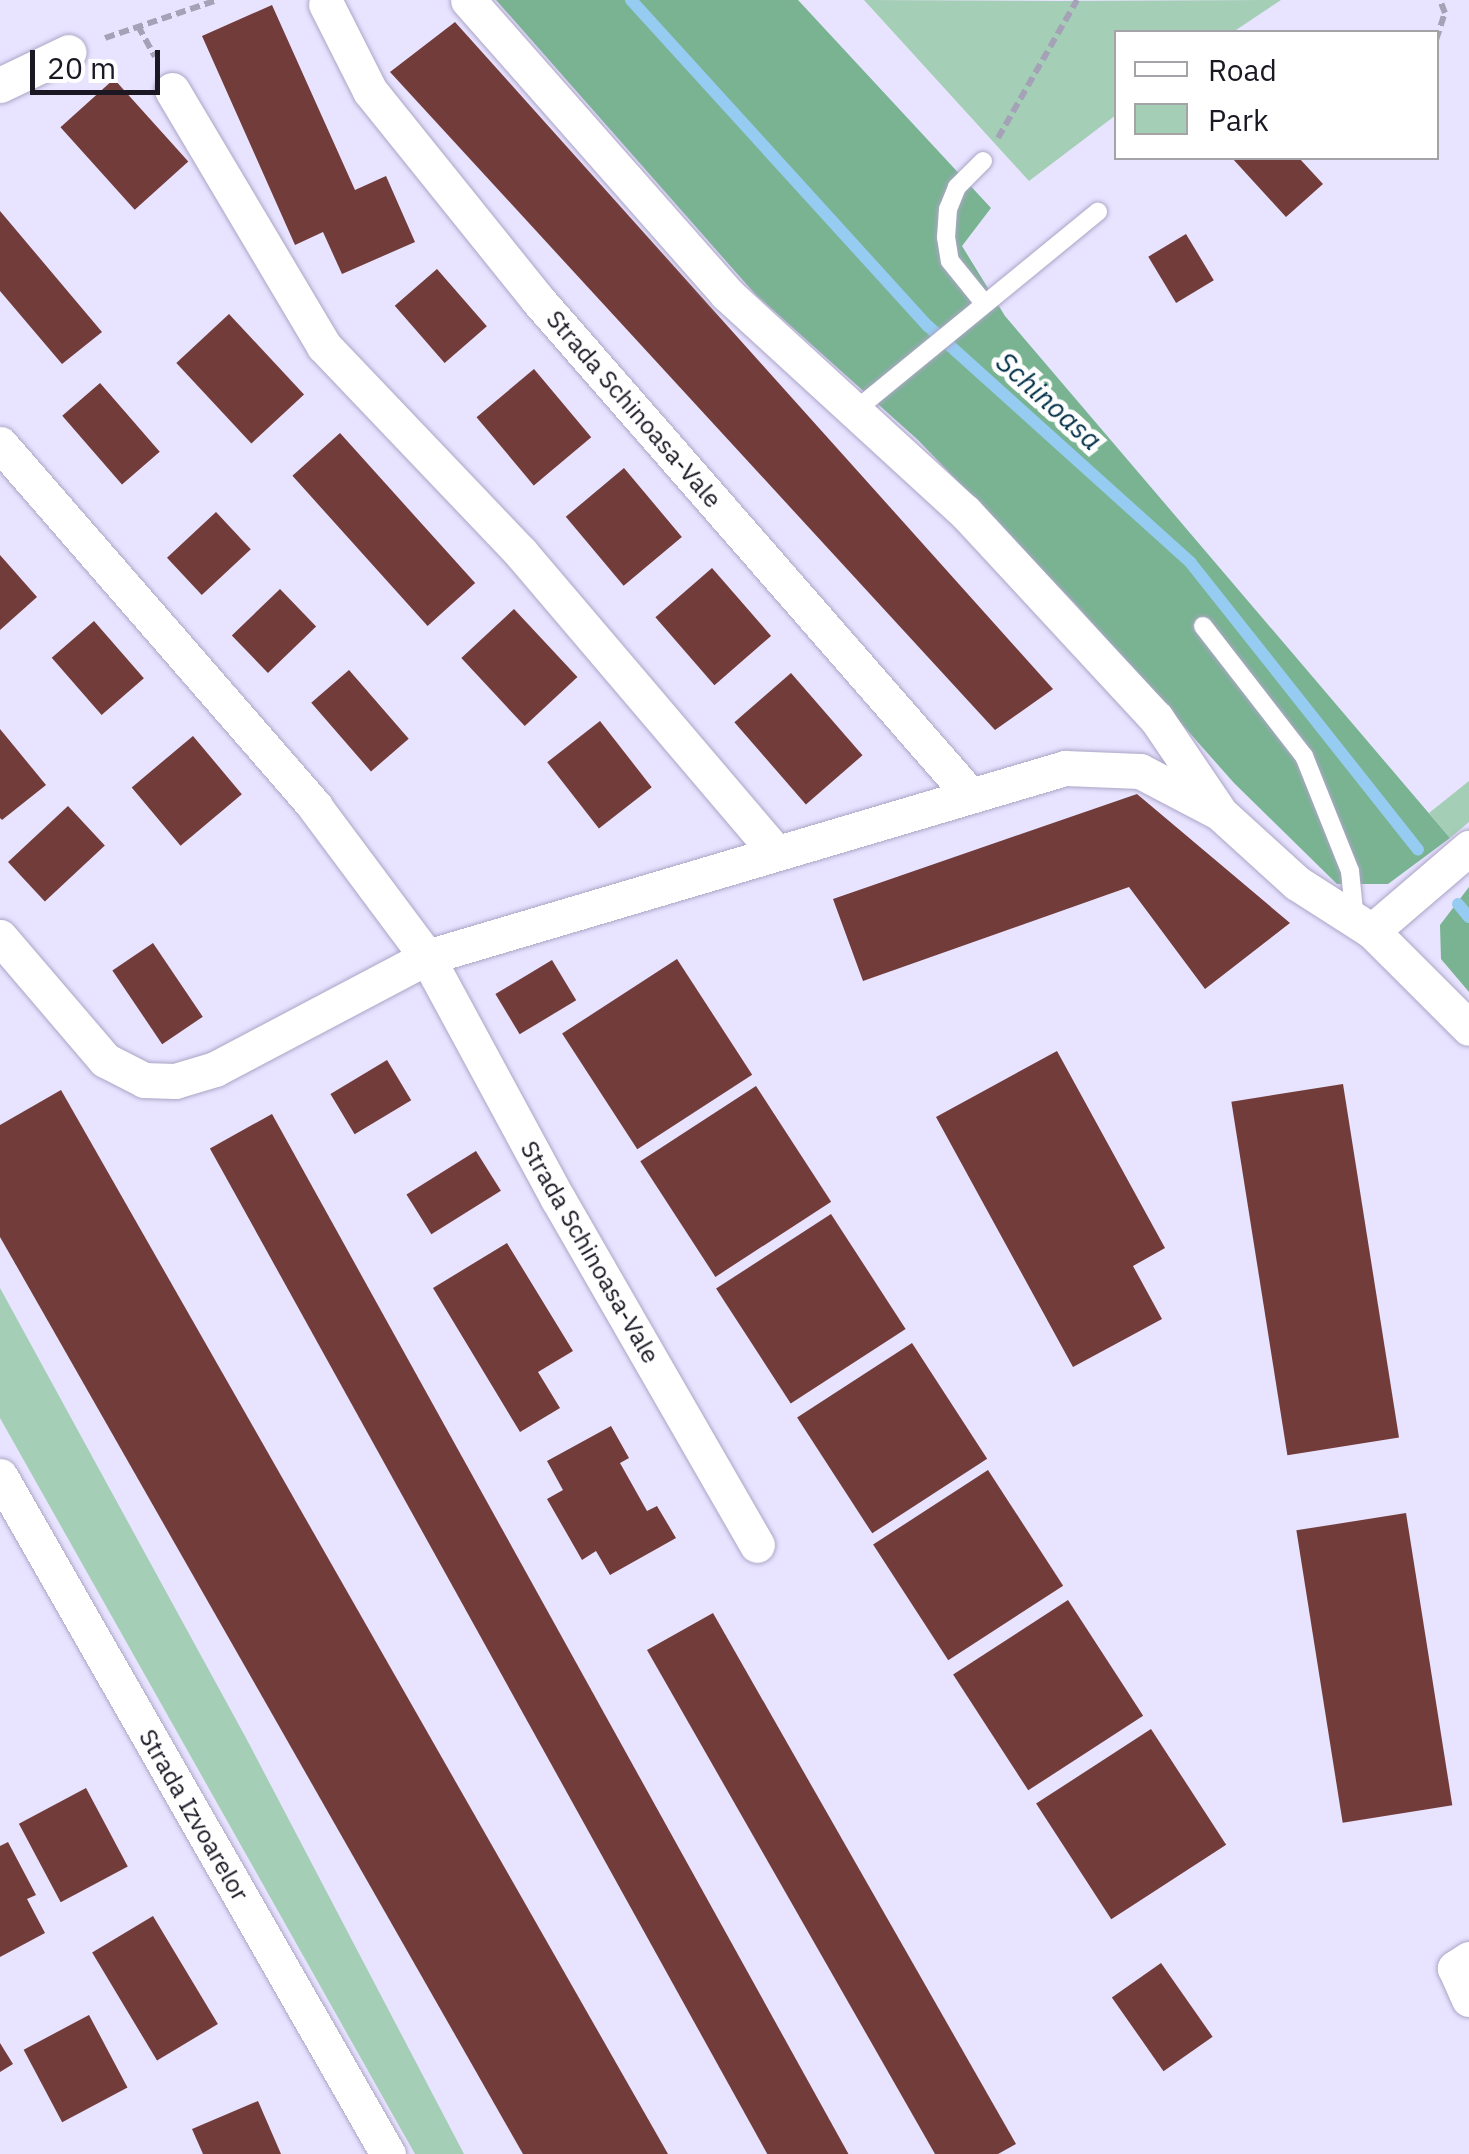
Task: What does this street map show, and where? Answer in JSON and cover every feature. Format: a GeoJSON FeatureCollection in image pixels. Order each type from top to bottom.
{"type":"FeatureCollection","features":[{"type":"Feature","properties":{"kind":"street"},"geometry":{"type":"LineString","coordinates":[[468,0],[727,294],[965,512],[1156,718],[1220,813],[1297,884],[1363,925],[1469,1028]]}},
{"type":"Feature","properties":{"kind":"street","name":"Strada Schinoasa-Vale"},"geometry":{"type":"LineString","coordinates":[[326,4],[370,91],[538,300],[970,795]]}},
{"type":"Feature","properties":{"kind":"street"},"geometry":{"type":"LineString","coordinates":[[0,85],[69,52]]}},
{"type":"Feature","properties":{"kind":"street"},"geometry":{"type":"LineString","coordinates":[[172,90],[324,346],[520,553],[775,851]]}},
{"type":"Feature","properties":{"kind":"street","name":"Strada Schinoasa-Vale"},"geometry":{"type":"LineString","coordinates":[[0,444],[315,807],[427,957],[558,1198],[757,1545]]}},
{"type":"Feature","properties":{"kind":"street"},"geometry":{"type":"LineString","coordinates":[[0,937],[105,1060],[144,1080],[175,1081],[215,1069],[427,957],[1065,768],[1140,771],[1220,813]]}},
{"type":"Feature","properties":{"kind":"street"},"geometry":{"type":"LineString","coordinates":[[1363,925],[1469,848]]}},
{"type":"Feature","properties":{"kind":"street","name":"Strada Izvoarelor"},"geometry":{"type":"LineString","coordinates":[[0,1476],[388,2154]]}},
{"type":"Feature","properties":{"kind":"street"},"geometry":{"type":"LineString","coordinates":[[1469,1959],[1455,1968],[1469,1999]]}},
{"type":"Feature","properties":{"kind":"lane"},"geometry":{"type":"LineString","coordinates":[[983,160],[957,187],[948,209],[946,237],[950,260],[984,303]]}},
{"type":"Feature","properties":{"kind":"lane"},"geometry":{"type":"LineString","coordinates":[[852,412],[1098,212]]}},
{"type":"Feature","properties":{"kind":"lane"},"geometry":{"type":"LineString","coordinates":[[1203,626],[1304,756],[1350,871],[1363,925]]}},
{"type":"Feature","properties":{"kind":"path"},"geometry":{"type":"LineString","coordinates":[[69,52],[217,0]]}},
{"type":"Feature","properties":{"kind":"path"},"geometry":{"type":"LineString","coordinates":[[983,160],[1022,101],[1076,0]]}},
{"type":"Feature","properties":{"kind":"path"},"geometry":{"type":"LineString","coordinates":[[1439,31],[1445,13],[1440,0]]}},
{"type":"Feature","properties":{"kind":"green space"},"geometry":{"type":"Polygon","coordinates":[[[496,0],[798,0],[991,208],[962,246],[1005,316],[1450,838],[1388,884],[1337,884],[1234,783],[1077,606],[918,440],[755,294],[496,0]]]}},
{"type":"Feature","properties":{"kind":"green space"},"geometry":{"type":"Polygon","coordinates":[[[864,0],[1281,0],[1236,30],[1114,30],[1114,117],[1029,181],[864,0]]]}},
{"type":"Feature","properties":{"kind":"green space"},"geometry":{"type":"Polygon","coordinates":[[[1469,781],[1469,822],[1450,838],[1429,813],[1469,781]]]}},
{"type":"Feature","properties":{"kind":"green space"},"geometry":{"type":"Polygon","coordinates":[[[1469,887],[1469,992],[1441,959],[1440,925],[1469,887]]]}},
{"type":"Feature","properties":{"kind":"green space"},"geometry":{"type":"Polygon","coordinates":[[[0,1288],[246,1738],[464,2154],[415,2154],[0,1418],[0,1288]]]}},
{"type":"Feature","properties":{"kind":"building"},"geometry":{"type":"Polygon","coordinates":[[[272,5],[355,190],[386,176],[415,242],[342,274],[323,232],[295,245],[202,36],[272,5]]]}},
{"type":"Feature","properties":{"kind":"building"},"geometry":{"type":"Polygon","coordinates":[[[455,22],[1053,689],[995,730],[390,72],[455,22]]]}},
{"type":"Feature","properties":{"kind":"building"},"geometry":{"type":"Polygon","coordinates":[[[114,79],[188,161],[135,210],[60,127],[114,79]]]}},
{"type":"Feature","properties":{"kind":"building"},"geometry":{"type":"Polygon","coordinates":[[[1234,160],[1301,160],[1323,184],[1286,217],[1234,160]]]}},
{"type":"Feature","properties":{"kind":"building"},"geometry":{"type":"Polygon","coordinates":[[[0,211],[102,332],[62,364],[0,291],[0,211]]]}},
{"type":"Feature","properties":{"kind":"building"},"geometry":{"type":"Polygon","coordinates":[[[1186,234],[1214,280],[1176,303],[1148,257],[1186,234]]]}},
{"type":"Feature","properties":{"kind":"building"},"geometry":{"type":"Polygon","coordinates":[[[437,269],[487,326],[445,363],[395,306],[437,269]]]}},
{"type":"Feature","properties":{"kind":"building"},"geometry":{"type":"Polygon","coordinates":[[[229,314],[304,394],[251,444],[176,363],[229,314]]]}},
{"type":"Feature","properties":{"kind":"building"},"geometry":{"type":"Polygon","coordinates":[[[534,369],[591,437],[534,485],[477,417],[534,369]]]}},
{"type":"Feature","properties":{"kind":"building"},"geometry":{"type":"Polygon","coordinates":[[[100,383],[160,452],[122,484],[62,416],[100,383]]]}},
{"type":"Feature","properties":{"kind":"building"},"geometry":{"type":"Polygon","coordinates":[[[340,433],[475,583],[428,626],[292,476],[340,433]]]}},
{"type":"Feature","properties":{"kind":"building"},"geometry":{"type":"Polygon","coordinates":[[[624,468],[682,537],[624,586],[566,517],[624,468]]]}},
{"type":"Feature","properties":{"kind":"building"},"geometry":{"type":"Polygon","coordinates":[[[216,512],[251,549],[202,595],[167,558],[216,512]]]}},
{"type":"Feature","properties":{"kind":"building"},"geometry":{"type":"Polygon","coordinates":[[[0,555],[37,597],[0,630],[0,555]]]}},
{"type":"Feature","properties":{"kind":"building"},"geometry":{"type":"Polygon","coordinates":[[[712,568],[771,636],[714,685],[655,617],[712,568]]]}},
{"type":"Feature","properties":{"kind":"building"},"geometry":{"type":"Polygon","coordinates":[[[280,589],[316,626],[268,673],[232,636],[280,589]]]}},
{"type":"Feature","properties":{"kind":"building"},"geometry":{"type":"Polygon","coordinates":[[[514,609],[577,677],[525,726],[461,658],[514,609]]]}},
{"type":"Feature","properties":{"kind":"building"},"geometry":{"type":"Polygon","coordinates":[[[94,621],[144,678],[102,715],[52,658],[94,621]]]}},
{"type":"Feature","properties":{"kind":"building"},"geometry":{"type":"Polygon","coordinates":[[[349,670],[409,739],[371,771],[311,703],[349,670]]]}},
{"type":"Feature","properties":{"kind":"building"},"geometry":{"type":"Polygon","coordinates":[[[791,673],[863,755],[806,804],[734,722],[791,673]]]}},
{"type":"Feature","properties":{"kind":"building"},"geometry":{"type":"Polygon","coordinates":[[[600,721],[652,787],[599,828],[547,762],[600,721]]]}},
{"type":"Feature","properties":{"kind":"building"},"geometry":{"type":"Polygon","coordinates":[[[0,729],[46,785],[2,820],[0,818],[0,729]]]}},
{"type":"Feature","properties":{"kind":"building"},"geometry":{"type":"Polygon","coordinates":[[[193,736],[242,794],[181,846],[132,787],[193,736]]]}},
{"type":"Feature","properties":{"kind":"building"},"geometry":{"type":"Polygon","coordinates":[[[1137,794],[1290,923],[1205,989],[1129,887],[863,981],[833,899],[1137,794]]]}},
{"type":"Feature","properties":{"kind":"building"},"geometry":{"type":"Polygon","coordinates":[[[68,806],[105,845],[45,901],[8,862],[68,806]]]}},
{"type":"Feature","properties":{"kind":"building"},"geometry":{"type":"Polygon","coordinates":[[[153,943],[203,1017],[162,1044],[112,970],[153,943]]]}},
{"type":"Feature","properties":{"kind":"building"},"geometry":{"type":"Polygon","coordinates":[[[677,959],[752,1075],[637,1149],[562,1034],[677,959]]]}},
{"type":"Feature","properties":{"kind":"building"},"geometry":{"type":"Polygon","coordinates":[[[552,960],[576,1000],[520,1034],[495,994],[552,960]]]}},
{"type":"Feature","properties":{"kind":"building"},"geometry":{"type":"Polygon","coordinates":[[[1057,1051],[1165,1248],[1133,1266],[1162,1319],[1073,1367],[936,1117],[1057,1051]]]}},
{"type":"Feature","properties":{"kind":"building"},"geometry":{"type":"Polygon","coordinates":[[[387,1060],[411,1100],[355,1134],[330,1094],[387,1060]]]}},
{"type":"Feature","properties":{"kind":"building"},"geometry":{"type":"Polygon","coordinates":[[[1343,1084],[1399,1438],[1287,1455],[1231,1102],[1343,1084]]]}},
{"type":"Feature","properties":{"kind":"building"},"geometry":{"type":"Polygon","coordinates":[[[756,1086],[831,1202],[715,1277],[640,1161],[756,1086]]]}},
{"type":"Feature","properties":{"kind":"building"},"geometry":{"type":"Polygon","coordinates":[[[61,1090],[668,2154],[523,2154],[0,1237],[0,1125],[61,1090]]]}},
{"type":"Feature","properties":{"kind":"building"},"geometry":{"type":"Polygon","coordinates":[[[272,1114],[848,2154],[767,2154],[210,1148],[272,1114]]]}},
{"type":"Feature","properties":{"kind":"building"},"geometry":{"type":"Polygon","coordinates":[[[476,1151],[501,1191],[431,1234],[406,1194],[476,1151]]]}},
{"type":"Feature","properties":{"kind":"building"},"geometry":{"type":"Polygon","coordinates":[[[831,1214],[906,1329],[791,1404],[716,1289],[831,1214]]]}},
{"type":"Feature","properties":{"kind":"building"},"geometry":{"type":"Polygon","coordinates":[[[507,1243],[573,1351],[538,1372],[560,1408],[520,1432],[433,1288],[507,1243]]]}},
{"type":"Feature","properties":{"kind":"building"},"geometry":{"type":"Polygon","coordinates":[[[912,1343],[987,1459],[872,1533],[797,1418],[912,1343]]]}},
{"type":"Feature","properties":{"kind":"building"},"geometry":{"type":"Polygon","coordinates":[[[611,1426],[629,1458],[620,1463],[647,1511],[657,1506],[676,1538],[610,1575],[596,1551],[582,1560],[547,1499],[563,1490],[547,1461],[611,1426]]]}},
{"type":"Feature","properties":{"kind":"building"},"geometry":{"type":"Polygon","coordinates":[[[988,1470],[1063,1586],[948,1660],[873,1545],[988,1470]]]}},
{"type":"Feature","properties":{"kind":"building"},"geometry":{"type":"Polygon","coordinates":[[[1406,1513],[1452,1805],[1343,1823],[1296,1530],[1406,1513]]]}},
{"type":"Feature","properties":{"kind":"building"},"geometry":{"type":"Polygon","coordinates":[[[1068,1600],[1143,1716],[1028,1790],[953,1675],[1068,1600]]]}},
{"type":"Feature","properties":{"kind":"building"},"geometry":{"type":"Polygon","coordinates":[[[713,1613],[1016,2144],[998,2154],[935,2154],[647,1650],[713,1613]]]}},
{"type":"Feature","properties":{"kind":"building"},"geometry":{"type":"Polygon","coordinates":[[[1151,1729],[1226,1845],[1111,1919],[1036,1804],[1151,1729]]]}},
{"type":"Feature","properties":{"kind":"building"},"geometry":{"type":"Polygon","coordinates":[[[86,1788],[128,1867],[61,1902],[19,1824],[86,1788]]]}},
{"type":"Feature","properties":{"kind":"building"},"geometry":{"type":"Polygon","coordinates":[[[8,1842],[36,1895],[27,1899],[45,1933],[0,1957],[0,1846],[8,1842]]]}},
{"type":"Feature","properties":{"kind":"building"},"geometry":{"type":"Polygon","coordinates":[[[153,1916],[218,2024],[157,2061],[92,1953],[153,1916]]]}},
{"type":"Feature","properties":{"kind":"building"},"geometry":{"type":"Polygon","coordinates":[[[1161,1963],[1213,2037],[1163,2071],[1112,1997],[1161,1963]]]}},
{"type":"Feature","properties":{"kind":"building"},"geometry":{"type":"Polygon","coordinates":[[[89,2015],[127,2087],[62,2122],[24,2050],[89,2015]]]}},
{"type":"Feature","properties":{"kind":"building"},"geometry":{"type":"Polygon","coordinates":[[[0,2043],[13,2064],[0,2072],[0,2043]]]}},
{"type":"Feature","properties":{"kind":"building"},"geometry":{"type":"Polygon","coordinates":[[[258,2101],[281,2154],[203,2154],[192,2129],[258,2101]]]}},
{"type":"Feature","properties":{"kind":"waterway","name":"Schinoasa"},"geometry":{"type":"LineString","coordinates":[[631,0],[928,326],[1190,562],[1418,850]]}},
{"type":"Feature","properties":{"kind":"waterway","name":"Schinoasa"},"geometry":{"type":"LineString","coordinates":[[1458,904],[1469,917]]}}]}
